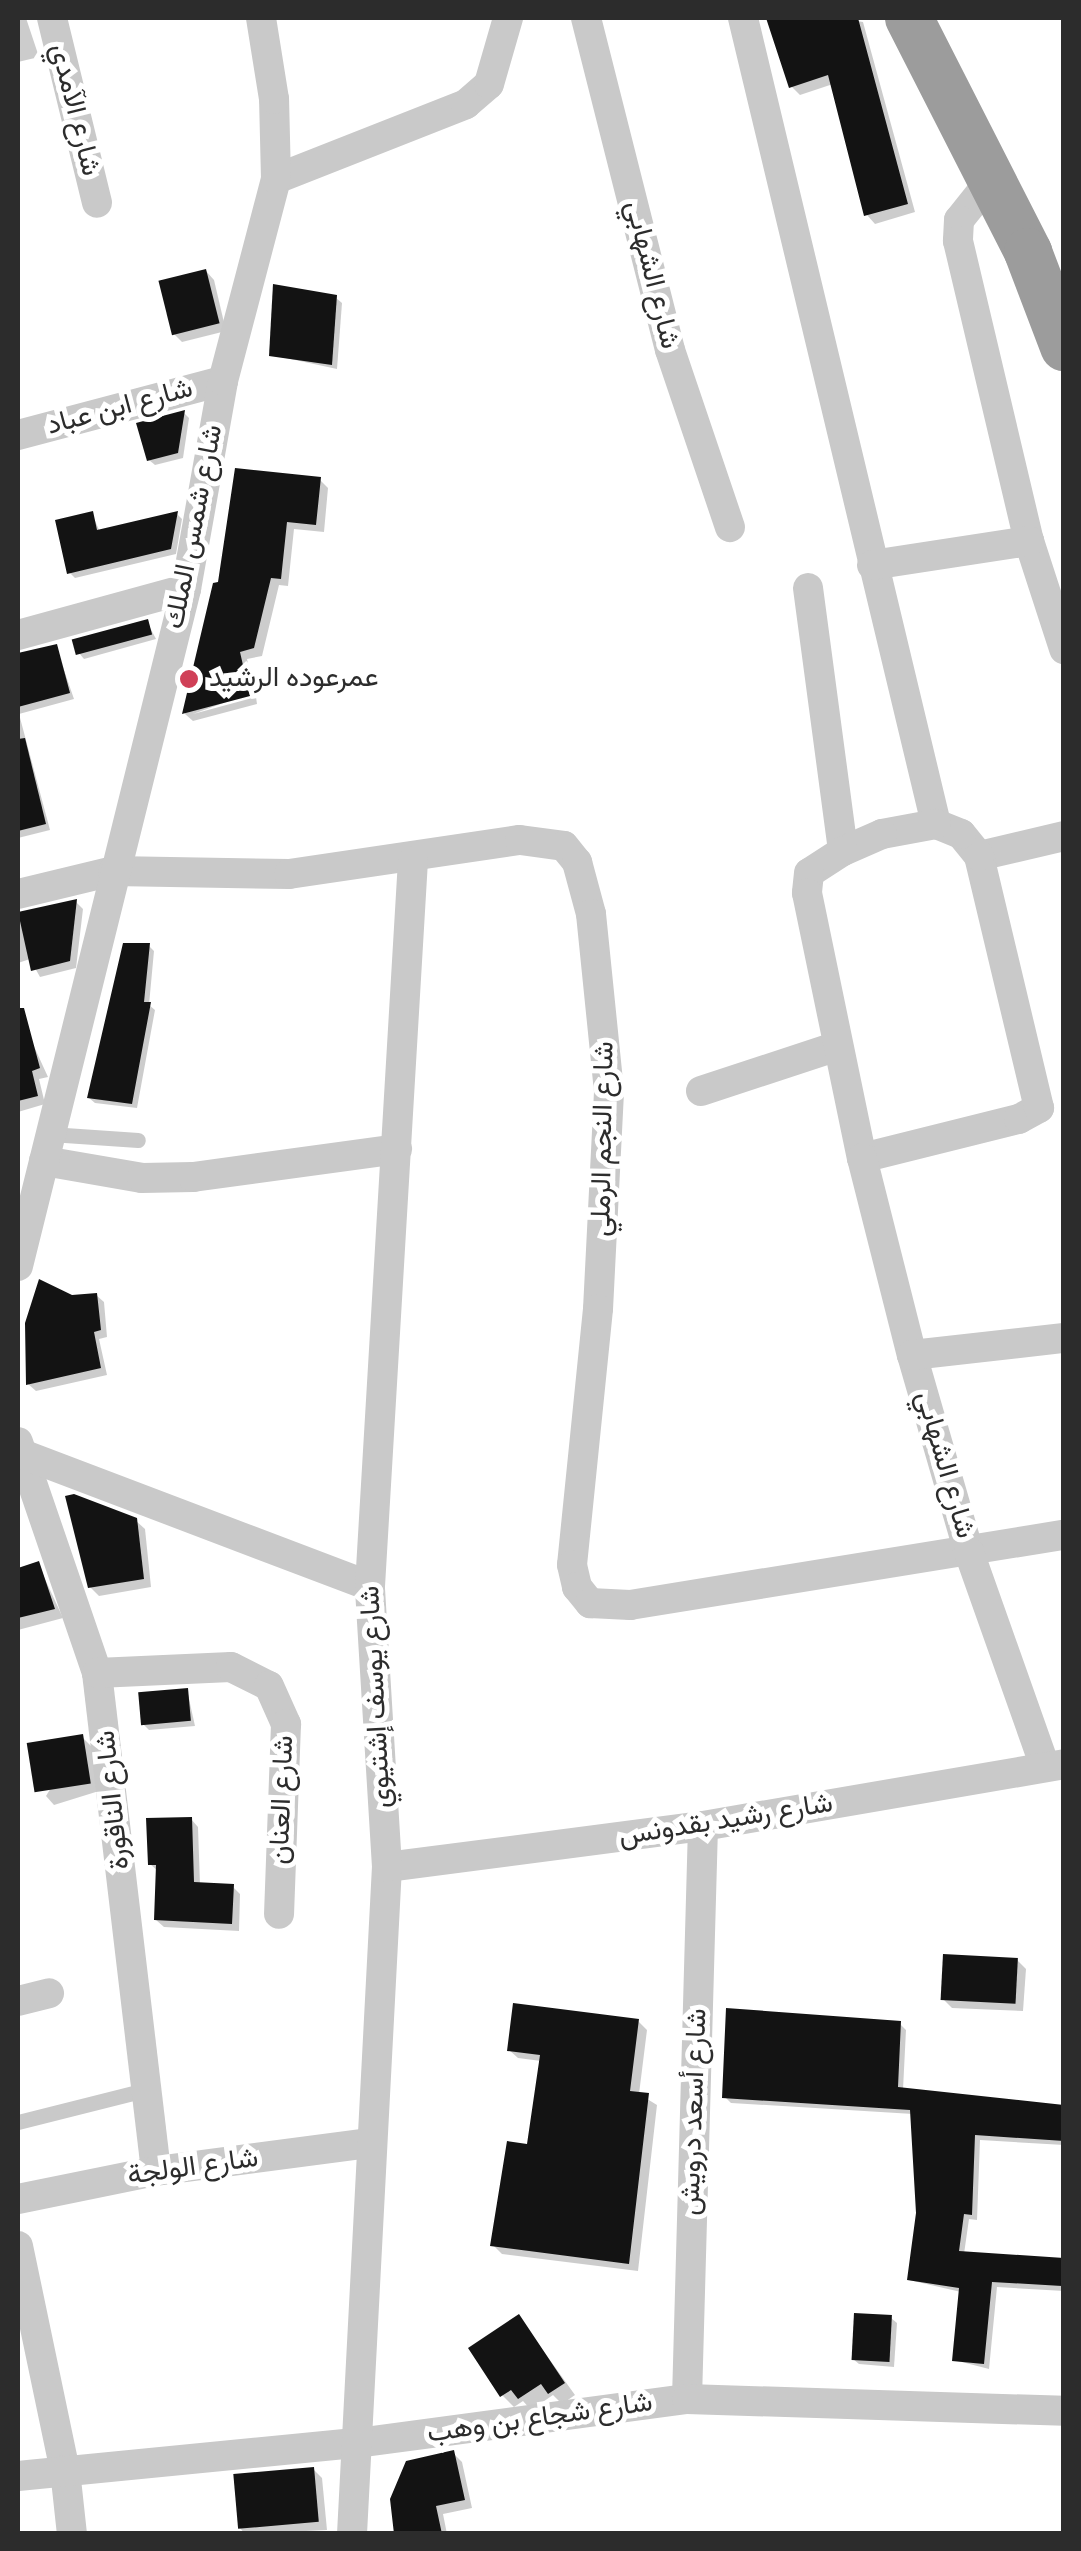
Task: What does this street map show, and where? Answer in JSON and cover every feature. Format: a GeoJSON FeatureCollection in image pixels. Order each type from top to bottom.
{"type":"FeatureCollection","features":[{"type":"Feature","properties":{"kind":"highway"},"geometry":{"type":"LineString","coordinates":[[910,18],[991,180],[1064,347]]}},
{"type":"Feature","properties":{"kind":"street","name":"شارع الآمدي"},"geometry":{"type":"LineString","coordinates":[[52,18],[97,203]]}},
{"type":"Feature","properties":{"kind":"street","name":"شارع شمس الملك"},"geometry":{"type":"LineString","coordinates":[[18,1266],[112,871],[186,589],[224,381],[276,179],[274,100],[261,18]]}},
{"type":"Feature","properties":{"kind":"street"},"geometry":{"type":"LineString","coordinates":[[276,179],[466,104],[488,84],[508,18]]}},
{"type":"Feature","properties":{"kind":"street","name":"شارع الشهابي"},"geometry":{"type":"LineString","coordinates":[[586,18],[670,350],[730,527]]}},
{"type":"Feature","properties":{"kind":"street"},"geometry":{"type":"LineString","coordinates":[[743,18],[936,824],[961,834],[978,856],[1039,1108],[1031,1116],[862,1158]]}},
{"type":"Feature","properties":{"kind":"street"},"geometry":{"type":"LineString","coordinates":[[991,180],[958,220],[958,241],[1030,541],[1064,649]]}},
{"type":"Feature","properties":{"kind":"street","name":"شارع ابن عباد"},"geometry":{"type":"LineString","coordinates":[[18,435],[224,381]]}},
{"type":"Feature","properties":{"kind":"street"},"geometry":{"type":"LineString","coordinates":[[872,565],[1030,541]]}},
{"type":"Feature","properties":{"kind":"street"},"geometry":{"type":"LineString","coordinates":[[808,588],[842,851]]}},
{"type":"Feature","properties":{"kind":"street"},"geometry":{"type":"LineString","coordinates":[[18,635],[186,589]]}},
{"type":"Feature","properties":{"kind":"street","name":"شارع الشهابي"},"geometry":{"type":"LineString","coordinates":[[936,824],[882,834],[842,851],[817,864],[806,880],[862,1158],[912,1355],[969,1552],[1054,1766]]}},
{"type":"Feature","properties":{"kind":"street"},"geometry":{"type":"LineString","coordinates":[[978,856],[1064,836]]}},
{"type":"Feature","properties":{"kind":"street","name":"شارع النجم الرملي"},"geometry":{"type":"LineString","coordinates":[[18,894],[112,871],[289,874],[546,839],[578,862],[587,897],[606,1035],[609,1164],[572,1565],[576,1587],[590,1602],[630,1605],[1064,1535]]}},
{"type":"Feature","properties":{"kind":"street","name":"شارع يوسف إشتيوي"},"geometry":{"type":"LineString","coordinates":[[352,2534],[387,1867],[370,1586],[413,860]]}},
{"type":"Feature","properties":{"kind":"street"},"geometry":{"type":"LineString","coordinates":[[701,1090],[838,1046]]}},
{"type":"Feature","properties":{"kind":"street"},"geometry":{"type":"LineString","coordinates":[[47,1148],[142,1178],[193,1178],[397,1149]]}},
{"type":"Feature","properties":{"kind":"street"},"geometry":{"type":"LineString","coordinates":[[912,1355],[1064,1338]]}},
{"type":"Feature","properties":{"kind":"street"},"geometry":{"type":"LineString","coordinates":[[20,1448],[370,1586]]}},
{"type":"Feature","properties":{"kind":"street","name":"شارع الناقورة"},"geometry":{"type":"LineString","coordinates":[[20,1448],[97,1672],[156,2171]]}},
{"type":"Feature","properties":{"kind":"street","name":"شارع العنان"},"geometry":{"type":"LineString","coordinates":[[97,1672],[231,1667],[268,1686],[286,1724],[279,1914]]}},
{"type":"Feature","properties":{"kind":"street","name":"شارع رشيد بقدونس"},"geometry":{"type":"LineString","coordinates":[[387,1867],[704,1826],[1054,1766]]}},
{"type":"Feature","properties":{"kind":"street","name":"شارع أسعد درويش"},"geometry":{"type":"LineString","coordinates":[[687,2399],[704,1826]]}},
{"type":"Feature","properties":{"kind":"street"},"geometry":{"type":"LineString","coordinates":[[18,2001],[49,1993]]}},
{"type":"Feature","properties":{"kind":"street","name":"شارع الولجة"},"geometry":{"type":"LineString","coordinates":[[18,2199],[156,2171],[370,2144]]}},
{"type":"Feature","properties":{"kind":"street"},"geometry":{"type":"LineString","coordinates":[[18,2246],[21,2279],[65,2470],[72,2534]]}},
{"type":"Feature","properties":{"kind":"street","name":"شارع شجاع بن وهب"},"geometry":{"type":"LineString","coordinates":[[18,2476],[357,2443],[687,2399],[1064,2411]]}},
{"type":"Feature","properties":{"kind":"lane"},"geometry":{"type":"LineString","coordinates":[[47,1148],[138,1140]]}},
{"type":"Feature","properties":{"kind":"lane"},"geometry":{"type":"LineString","coordinates":[[18,2122],[145,2090]]}},
{"type":"Feature","properties":{"kind":"building"},"geometry":{"type":"Polygon","coordinates":[[[766,18],[858,18],[908,204],[864,216],[828,75],[789,88],[766,18]]]}},
{"type":"Feature","properties":{"kind":"building"},"geometry":{"type":"Polygon","coordinates":[[[206,269],[220,323],[172,335],[158,281],[206,269]]]}},
{"type":"Feature","properties":{"kind":"building"},"geometry":{"type":"Polygon","coordinates":[[[273,284],[337,295],[332,365],[269,356],[273,284]]]}},
{"type":"Feature","properties":{"kind":"building"},"geometry":{"type":"Polygon","coordinates":[[[185,410],[178,453],[147,461],[136,423],[185,410]]]}},
{"type":"Feature","properties":{"kind":"building"},"geometry":{"type":"Polygon","coordinates":[[[235,468],[321,477],[316,525],[287,522],[281,579],[271,578],[254,648],[240,652],[250,696],[182,714],[213,583],[218,582],[235,468]]]}},
{"type":"Feature","properties":{"kind":"building"},"geometry":{"type":"Polygon","coordinates":[[[93,511],[97,530],[178,511],[171,549],[67,574],[55,520],[93,511]]]}},
{"type":"Feature","properties":{"kind":"building"},"geometry":{"type":"Polygon","coordinates":[[[148,619],[152,634],[76,655],[72,639],[148,619]]]}},
{"type":"Feature","properties":{"kind":"building"},"geometry":{"type":"Polygon","coordinates":[[[57,644],[70,693],[18,707],[18,653],[57,644]]]}},
{"type":"Feature","properties":{"kind":"building"},"geometry":{"type":"Polygon","coordinates":[[[25,738],[46,824],[18,831],[18,739],[25,738]]]}},
{"type":"Feature","properties":{"kind":"building"},"geometry":{"type":"Polygon","coordinates":[[[77,899],[70,961],[31,971],[18,912],[77,899]]]}},
{"type":"Feature","properties":{"kind":"building"},"geometry":{"type":"Polygon","coordinates":[[[123,943],[150,943],[144,1002],[151,1002],[132,1104],[87,1098],[123,943]]]}},
{"type":"Feature","properties":{"kind":"building"},"geometry":{"type":"Polygon","coordinates":[[[18,1008],[24,1008],[40,1068],[32,1071],[38,1096],[18,1101],[18,1008]]]}},
{"type":"Feature","properties":{"kind":"building"},"geometry":{"type":"Polygon","coordinates":[[[39,1279],[72,1295],[97,1293],[101,1330],[94,1332],[101,1368],[26,1385],[25,1323],[39,1279]]]}},
{"type":"Feature","properties":{"kind":"building"},"geometry":{"type":"Polygon","coordinates":[[[74,1494],[137,1518],[144,1579],[88,1588],[65,1496],[74,1494]]]}},
{"type":"Feature","properties":{"kind":"building"},"geometry":{"type":"Polygon","coordinates":[[[39,1561],[55,1609],[18,1618],[18,1568],[39,1561]]]}},
{"type":"Feature","properties":{"kind":"building"},"geometry":{"type":"Polygon","coordinates":[[[188,1688],[191,1721],[141,1725],[138,1692],[188,1688]]]}},
{"type":"Feature","properties":{"kind":"building"},"geometry":{"type":"Polygon","coordinates":[[[83,1734],[91,1783],[35,1792],[27,1743],[83,1734]]]}},
{"type":"Feature","properties":{"kind":"building"},"geometry":{"type":"Polygon","coordinates":[[[192,1817],[194,1882],[234,1884],[232,1924],[154,1920],[156,1865],[148,1865],[146,1818],[192,1817]]]}},
{"type":"Feature","properties":{"kind":"building"},"geometry":{"type":"Polygon","coordinates":[[[943,1954],[1018,1958],[1015,2004],[941,2000],[943,1954]]]}},
{"type":"Feature","properties":{"kind":"building"},"geometry":{"type":"Polygon","coordinates":[[[513,2003],[639,2019],[630,2091],[649,2093],[629,2264],[490,2246],[507,2141],[527,2144],[540,2055],[507,2051],[513,2003]]]}},
{"type":"Feature","properties":{"kind":"building"},"geometry":{"type":"Polygon","coordinates":[[[726,2008],[901,2021],[898,2087],[1064,2105],[1064,2141],[975,2135],[972,2215],[964,2214],[959,2251],[1064,2258],[1062,2286],[992,2282],[984,2364],[952,2361],[959,2288],[907,2280],[916,2213],[910,2110],[722,2098],[726,2008]]]}},
{"type":"Feature","properties":{"kind":"building"},"geometry":{"type":"Polygon","coordinates":[[[854,2313],[892,2315],[889,2362],[852,2360],[854,2313]]]}},
{"type":"Feature","properties":{"kind":"building"},"geometry":{"type":"Polygon","coordinates":[[[519,2314],[565,2383],[548,2394],[541,2384],[518,2399],[511,2390],[500,2397],[468,2348],[519,2314]]]}},
{"type":"Feature","properties":{"kind":"building"},"geometry":{"type":"Polygon","coordinates":[[[454,2450],[465,2500],[436,2506],[442,2534],[394,2534],[390,2499],[406,2461],[454,2450]]]}},
{"type":"Feature","properties":{"kind":"building"},"geometry":{"type":"Polygon","coordinates":[[[314,2467],[319,2522],[238,2529],[233,2474],[314,2467]]]}},
{"type":"Feature","properties":{"kind":"place","name":"عمرعوده الرشيد"},"geometry":{"type":"Point","coordinates":[189,679]}}]}
